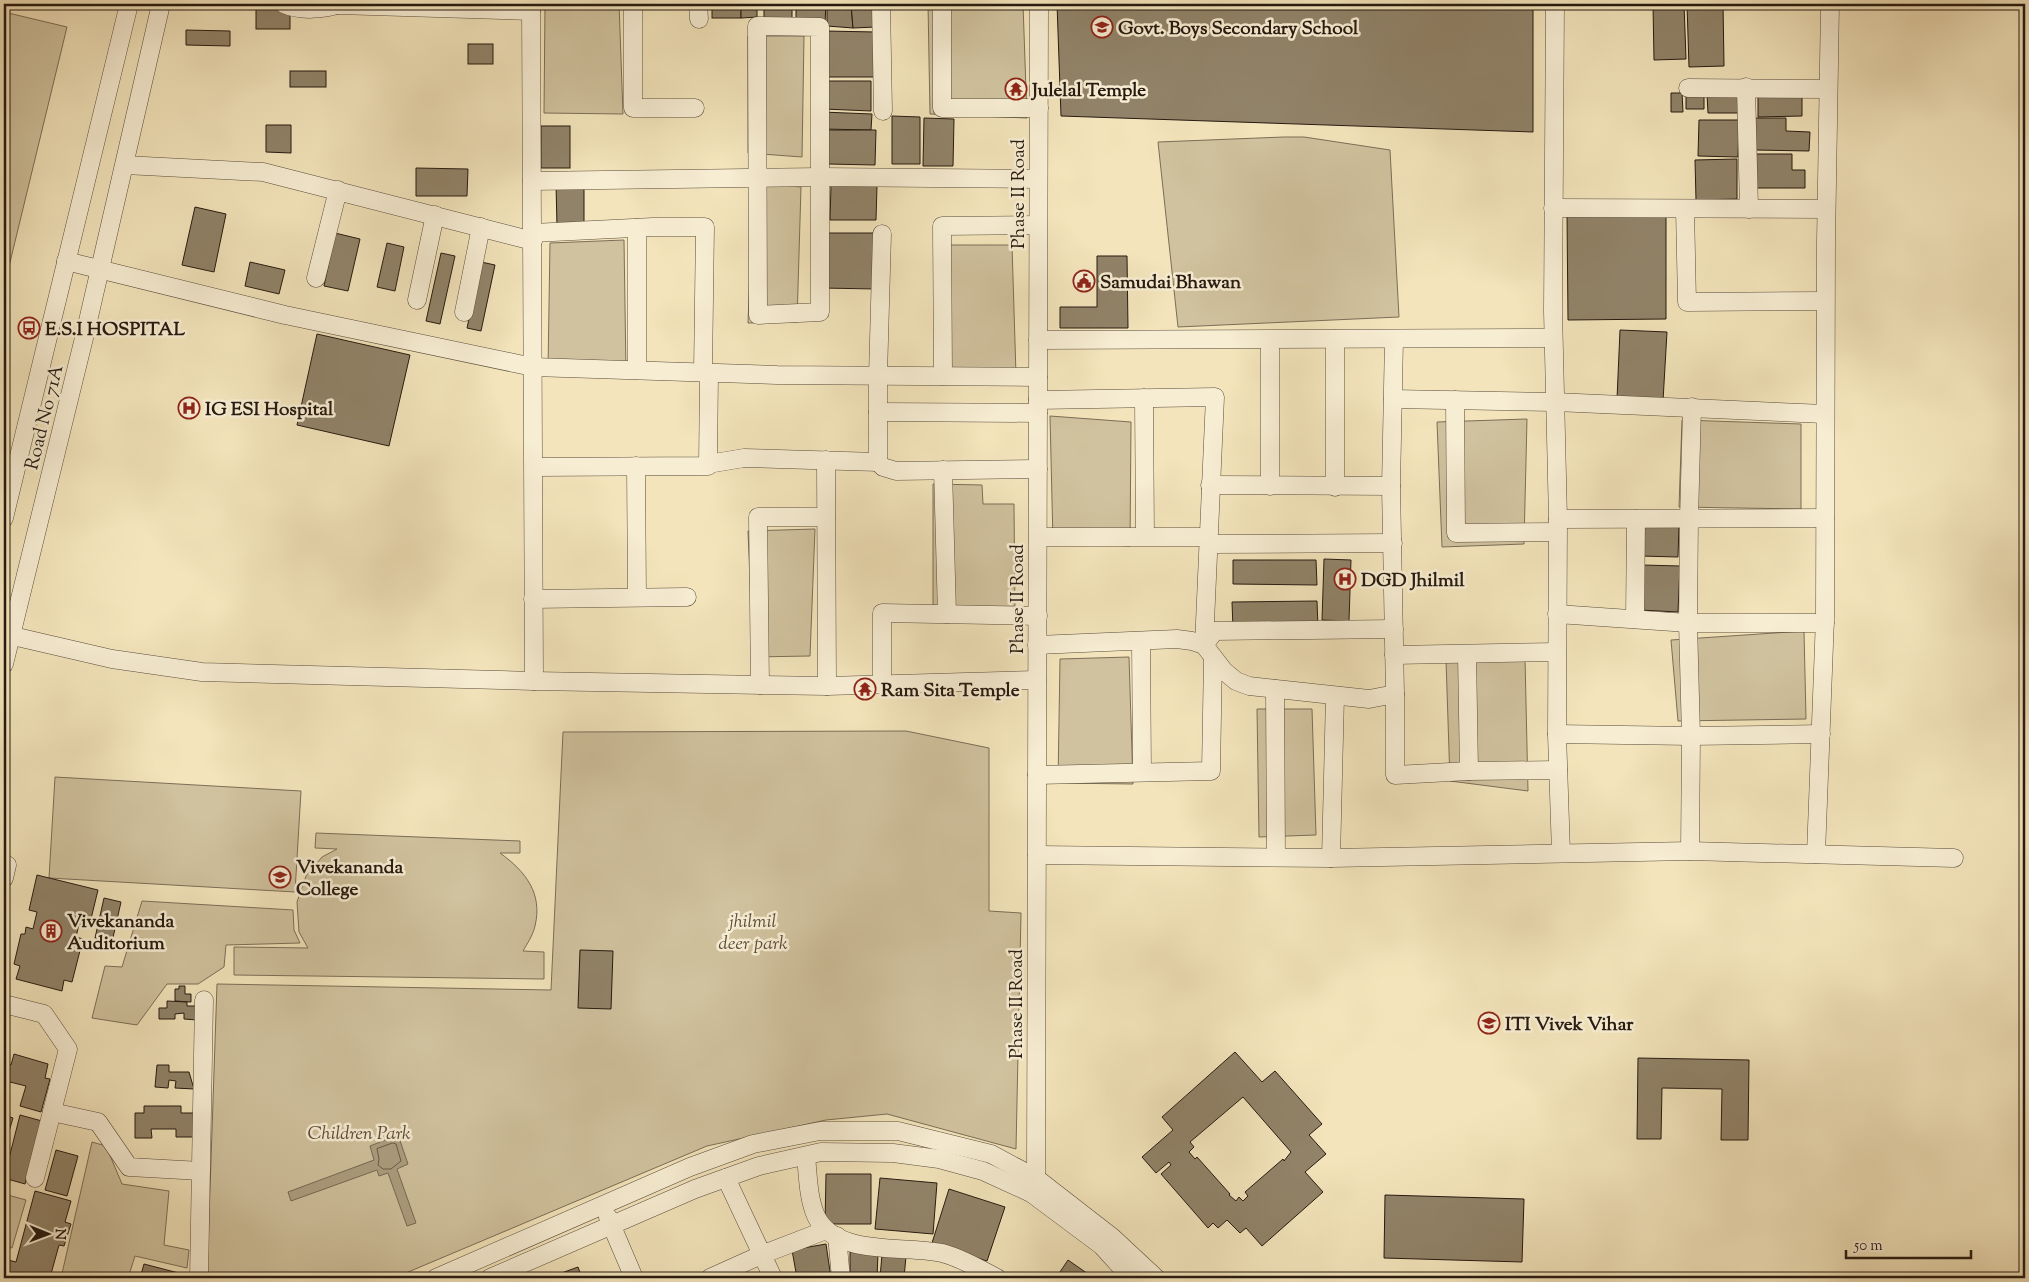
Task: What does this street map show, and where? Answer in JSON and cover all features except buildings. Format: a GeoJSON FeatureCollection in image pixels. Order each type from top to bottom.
{"type":"FeatureCollection","features":[{"type":"Feature","properties":{"kind":"street","name":"Road No 71A"},"geometry":{"type":"LineString","coordinates":[[4,518],[129,4]]}},
{"type":"Feature","properties":{"kind":"street","name":"Road No 71A"},"geometry":{"type":"LineString","coordinates":[[4,664],[7,635],[100,268],[161,4]]}},
{"type":"Feature","properties":{"kind":"street"},"geometry":{"type":"LineString","coordinates":[[284,4],[301,8],[323,8],[339,4],[531,8],[534,681]]}},
{"type":"Feature","properties":{"kind":"street"},"geometry":{"type":"LineString","coordinates":[[633,4],[633,108],[695,108]]}},
{"type":"Feature","properties":{"kind":"street"},"geometry":{"type":"LineString","coordinates":[[881,4],[883,112]]}},
{"type":"Feature","properties":{"kind":"street"},"geometry":{"type":"LineString","coordinates":[[942,4],[942,108],[1039,108]]}},
{"type":"Feature","properties":{"kind":"street","name":"Phase II Road"},"geometry":{"type":"LineString","coordinates":[[1033,1185],[1037,855],[1039,4]]}},
{"type":"Feature","properties":{"kind":"street"},"geometry":{"type":"LineString","coordinates":[[1555,4],[1553,338],[1558,526],[1557,734],[1561,853]]}},
{"type":"Feature","properties":{"kind":"street"},"geometry":{"type":"LineString","coordinates":[[1816,854],[1825,623],[1825,301],[1830,4]]}},
{"type":"Feature","properties":{"kind":"street"},"geometry":{"type":"LineString","coordinates":[[757,26],[820,27],[820,312],[758,314],[757,179],[757,26]]}},
{"type":"Feature","properties":{"kind":"street"},"geometry":{"type":"LineString","coordinates":[[1746,87],[1749,209]]}},
{"type":"Feature","properties":{"kind":"street"},"geometry":{"type":"LineString","coordinates":[[1688,88],[1828,89]]}},
{"type":"Feature","properties":{"kind":"street"},"geometry":{"type":"LineString","coordinates":[[125,165],[263,172],[481,227],[533,237],[637,228],[705,227],[708,464]]}},
{"type":"Feature","properties":{"kind":"street"},"geometry":{"type":"LineString","coordinates":[[532,181],[820,177],[1038,179]]}},
{"type":"Feature","properties":{"kind":"street"},"geometry":{"type":"LineString","coordinates":[[316,278],[338,190]]}},
{"type":"Feature","properties":{"kind":"street"},"geometry":{"type":"LineString","coordinates":[[1553,208],[1826,209]]}},
{"type":"Feature","properties":{"kind":"street"},"geometry":{"type":"LineString","coordinates":[[1685,209],[1687,302],[1825,301]]}},
{"type":"Feature","properties":{"kind":"street"},"geometry":{"type":"LineString","coordinates":[[417,300],[435,215]]}},
{"type":"Feature","properties":{"kind":"street"},"geometry":{"type":"LineString","coordinates":[[943,376],[942,226],[1038,225]]}},
{"type":"Feature","properties":{"kind":"street"},"geometry":{"type":"LineString","coordinates":[[464,312],[481,227]]}},
{"type":"Feature","properties":{"kind":"street"},"geometry":{"type":"LineString","coordinates":[[637,228],[637,370]]}},
{"type":"Feature","properties":{"kind":"street"},"geometry":{"type":"LineString","coordinates":[[878,462],[878,376],[882,234]]}},
{"type":"Feature","properties":{"kind":"street"},"geometry":{"type":"LineString","coordinates":[[66,261],[279,314],[533,366],[878,376],[1038,377]]}},
{"type":"Feature","properties":{"kind":"street"},"geometry":{"type":"LineString","coordinates":[[1038,340],[1553,338]]}},
{"type":"Feature","properties":{"kind":"street"},"geometry":{"type":"LineString","coordinates":[[1394,339],[1391,486],[1395,775],[1469,771],[1558,770]]}},
{"type":"Feature","properties":{"kind":"street"},"geometry":{"type":"LineString","coordinates":[[1270,340],[1270,486]]}},
{"type":"Feature","properties":{"kind":"street"},"geometry":{"type":"LineString","coordinates":[[1335,340],[1335,487]]}},
{"type":"Feature","properties":{"kind":"street"},"geometry":{"type":"LineString","coordinates":[[878,412],[1038,406],[1144,398],[1214,397],[1208,537],[1211,771],[1142,771],[1037,775]]}},
{"type":"Feature","properties":{"kind":"street"},"geometry":{"type":"LineString","coordinates":[[1144,398],[1145,536]]}},
{"type":"Feature","properties":{"kind":"street"},"geometry":{"type":"LineString","coordinates":[[1393,399],[1555,402],[1825,414]]}},
{"type":"Feature","properties":{"kind":"street"},"geometry":{"type":"LineString","coordinates":[[1455,400],[1456,533],[1636,519],[1825,518]]}},
{"type":"Feature","properties":{"kind":"street"},"geometry":{"type":"LineString","coordinates":[[1690,851],[1692,736],[1688,623],[1692,408]]}},
{"type":"Feature","properties":{"kind":"street"},"geometry":{"type":"LineString","coordinates":[[534,466],[708,464],[744,458],[878,462],[883,467],[896,471],[1038,469]]}},
{"type":"Feature","properties":{"kind":"street"},"geometry":{"type":"LineString","coordinates":[[826,460],[827,686]]}},
{"type":"Feature","properties":{"kind":"street"},"geometry":{"type":"LineString","coordinates":[[636,466],[637,598]]}},
{"type":"Feature","properties":{"kind":"street"},"geometry":{"type":"LineString","coordinates":[[943,470],[947,614]]}},
{"type":"Feature","properties":{"kind":"street"},"geometry":{"type":"LineString","coordinates":[[1210,485],[1391,486]]}},
{"type":"Feature","properties":{"kind":"street"},"geometry":{"type":"LineString","coordinates":[[760,686],[758,517],[826,517]]}},
{"type":"Feature","properties":{"kind":"street"},"geometry":{"type":"LineString","coordinates":[[1635,619],[1636,519]]}},
{"type":"Feature","properties":{"kind":"street"},"geometry":{"type":"LineString","coordinates":[[1038,537],[1208,537]]}},
{"type":"Feature","properties":{"kind":"street"},"geometry":{"type":"LineString","coordinates":[[1208,537],[1211,544],[1393,543]]}},
{"type":"Feature","properties":{"kind":"street"},"geometry":{"type":"LineString","coordinates":[[533,599],[687,597]]}},
{"type":"Feature","properties":{"kind":"street"},"geometry":{"type":"LineString","coordinates":[[882,685],[882,613],[1038,616]]}},
{"type":"Feature","properties":{"kind":"street"},"geometry":{"type":"LineString","coordinates":[[1557,614],[1688,623],[1825,623]]}},
{"type":"Feature","properties":{"kind":"street"},"geometry":{"type":"LineString","coordinates":[[1208,651],[1215,631],[1394,629]]}},
{"type":"Feature","properties":{"kind":"street"},"geometry":{"type":"LineString","coordinates":[[7,635],[112,659],[202,672],[760,686],[882,685],[1037,680]]}},
{"type":"Feature","properties":{"kind":"street"},"geometry":{"type":"LineString","coordinates":[[1037,645],[1177,639],[1192,641],[1208,651],[1224,671],[1236,681],[1249,686],[1369,699],[1395,694]]}},
{"type":"Feature","properties":{"kind":"street"},"geometry":{"type":"LineString","coordinates":[[1141,640],[1142,771]]}},
{"type":"Feature","properties":{"kind":"street"},"geometry":{"type":"LineString","coordinates":[[1394,655],[1557,652]]}},
{"type":"Feature","properties":{"kind":"street"},"geometry":{"type":"LineString","coordinates":[[1467,654],[1469,771]]}},
{"type":"Feature","properties":{"kind":"street"},"geometry":{"type":"LineString","coordinates":[[1275,689],[1276,857]]}},
{"type":"Feature","properties":{"kind":"street"},"geometry":{"type":"LineString","coordinates":[[1331,858],[1334,696]]}},
{"type":"Feature","properties":{"kind":"street"},"geometry":{"type":"LineString","coordinates":[[1557,734],[1692,736],[1821,734]]}},
{"type":"Feature","properties":{"kind":"street"},"geometry":{"type":"LineString","coordinates":[[1037,855],[1331,858],[1690,851],[1954,858]]}},
{"type":"Feature","properties":{"kind":"street"},"geometry":{"type":"LineString","coordinates":[[4,864],[7,865],[4,878]]}},
{"type":"Feature","properties":{"kind":"street"},"geometry":{"type":"LineString","coordinates":[[199,1278],[204,1000]]}},
{"type":"Feature","properties":{"kind":"street"},"geometry":{"type":"LineString","coordinates":[[4,1004],[44,1014],[68,1049],[35,1178]]}},
{"type":"Feature","properties":{"kind":"street"},"geometry":{"type":"LineString","coordinates":[[52,1112],[98,1122],[129,1167],[201,1171]]}},
{"type":"Feature","properties":{"kind":"street"},"geometry":{"type":"LineString","coordinates":[[437,1278],[690,1167],[753,1144],[820,1131],[898,1131],[992,1154],[1033,1185],[1112,1237],[1156,1278]]}},
{"type":"Feature","properties":{"kind":"street"},"geometry":{"type":"LineString","coordinates":[[490,1278],[726,1178],[759,1166],[820,1152],[893,1153],[939,1159],[1033,1185],[1102,1246],[1131,1278]]}},
{"type":"Feature","properties":{"kind":"street"},"geometry":{"type":"LineString","coordinates":[[806,1156],[816,1216],[831,1233],[848,1243],[862,1246],[942,1253],[964,1260],[997,1278]]}},
{"type":"Feature","properties":{"kind":"street"},"geometry":{"type":"LineString","coordinates":[[726,1178],[773,1278]]}},
{"type":"Feature","properties":{"kind":"street"},"geometry":{"type":"LineString","coordinates":[[603,1205],[634,1278]]}},
{"type":"Feature","properties":{"kind":"street"},"geometry":{"type":"LineString","coordinates":[[710,1278],[761,1255],[831,1233]]}},
{"type":"Feature","properties":{"kind":"street"},"geometry":{"type":"LineString","coordinates":[[831,1233],[841,1278]]}},
{"type":"Feature","properties":{"kind":"green space"},"geometry":{"type":"Polygon","coordinates":[[[545,4],[619,4],[623,114],[544,113],[545,4]]]}},
{"type":"Feature","properties":{"kind":"green space"},"geometry":{"type":"Polygon","coordinates":[[[928,4],[1023,4],[1027,118],[930,114],[928,4]]]}},
{"type":"Feature","properties":{"kind":"green space"},"geometry":{"type":"Polygon","coordinates":[[[4,12],[67,27],[4,287],[4,12]]]}},
{"type":"Feature","properties":{"kind":"green space"},"geometry":{"type":"Polygon","coordinates":[[[748,36],[804,36],[802,157],[748,153],[748,36]]]}},
{"type":"Feature","properties":{"kind":"green space"},"geometry":{"type":"Polygon","coordinates":[[[1304,137],[1390,150],[1399,317],[1178,327],[1158,142],[1304,137]]]}},
{"type":"Feature","properties":{"kind":"green space"},"geometry":{"type":"Polygon","coordinates":[[[753,183],[801,187],[797,322],[748,323],[753,183]]]}},
{"type":"Feature","properties":{"kind":"green space"},"geometry":{"type":"Polygon","coordinates":[[[624,240],[626,371],[548,370],[550,243],[624,240]]]}},
{"type":"Feature","properties":{"kind":"green space"},"geometry":{"type":"Polygon","coordinates":[[[934,245],[1012,245],[1016,375],[936,371],[934,245]]]}},
{"type":"Feature","properties":{"kind":"green space"},"geometry":{"type":"Polygon","coordinates":[[[1050,416],[1131,422],[1130,546],[1053,542],[1050,416]]]}},
{"type":"Feature","properties":{"kind":"green space"},"geometry":{"type":"Polygon","coordinates":[[[1527,419],[1524,544],[1442,547],[1437,422],[1527,419]]]}},
{"type":"Feature","properties":{"kind":"green space"},"geometry":{"type":"Polygon","coordinates":[[[1682,420],[1801,424],[1801,509],[1679,507],[1682,420]]]}},
{"type":"Feature","properties":{"kind":"green space"},"geometry":{"type":"Polygon","coordinates":[[[933,484],[982,485],[983,504],[1014,504],[1015,612],[933,611],[933,484]]]}},
{"type":"Feature","properties":{"kind":"green space"},"geometry":{"type":"Polygon","coordinates":[[[815,529],[810,656],[753,657],[748,531],[815,529]]]}},
{"type":"Feature","properties":{"kind":"green space"},"geometry":{"type":"Polygon","coordinates":[[[1804,631],[1806,719],[1678,721],[1671,640],[1804,631]]]}},
{"type":"Feature","properties":{"kind":"green space"},"geometry":{"type":"Polygon","coordinates":[[[1129,657],[1133,784],[1058,783],[1060,659],[1129,657]]]}},
{"type":"Feature","properties":{"kind":"green space"},"geometry":{"type":"Polygon","coordinates":[[[1525,658],[1528,791],[1450,781],[1446,660],[1525,658]]]}},
{"type":"Feature","properties":{"kind":"green space"},"geometry":{"type":"Polygon","coordinates":[[[1257,709],[1312,709],[1316,835],[1259,837],[1257,709]]]}},
{"type":"Feature","properties":{"kind":"green space","name":"jhilmil deer park"},"geometry":{"type":"Polygon","coordinates":[[[906,731],[989,748],[989,911],[1021,913],[1016,1149],[887,1114],[826,1120],[707,1146],[394,1278],[207,1278],[217,984],[551,990],[563,732],[906,731]]]}},
{"type":"Feature","properties":{"kind":"green space"},"geometry":{"type":"Polygon","coordinates":[[[55,777],[301,791],[295,892],[49,878],[55,777]]]}},
{"type":"Feature","properties":{"kind":"green space"},"geometry":{"type":"Polygon","coordinates":[[[316,833],[520,841],[520,853],[500,853],[524,875],[534,893],[537,914],[535,926],[523,951],[544,952],[544,979],[234,975],[234,947],[308,948],[299,932],[297,902],[306,876],[322,857],[337,849],[315,848],[316,833]]]}},
{"type":"Feature","properties":{"kind":"green space"},"geometry":{"type":"Polygon","coordinates":[[[142,901],[293,910],[294,930],[300,943],[226,945],[224,967],[198,984],[167,984],[137,1025],[92,1018],[105,966],[122,967],[142,901]]]}},
{"type":"Feature","properties":{"kind":"green space"},"geometry":{"type":"Polygon","coordinates":[[[92,1142],[106,1146],[122,1184],[169,1191],[164,1245],[189,1250],[187,1268],[135,1256],[128,1278],[61,1278],[92,1142]]]}},
{"type":"Feature","properties":{"kind":"green space"},"geometry":{"type":"Polygon","coordinates":[[[4,1194],[26,1200],[12,1248],[4,1246],[4,1194]]]}},
{"type":"Feature","properties":{"kind":"water"},"geometry":{"type":"Polygon","coordinates":[[[398,1135],[408,1164],[397,1169],[416,1223],[407,1226],[388,1173],[379,1176],[377,1170],[291,1201],[288,1192],[374,1160],[370,1146],[398,1135]]]}},
{"type":"Feature","properties":{"kind":"place","name":"Govt. Boys Secondary School"},"geometry":{"type":"Point","coordinates":[1102,27]}},
{"type":"Feature","properties":{"kind":"place","name":"Julelal Temple"},"geometry":{"type":"Point","coordinates":[1016,89]}},
{"type":"Feature","properties":{"kind":"place","name":"Samudai Bhawan"},"geometry":{"type":"Point","coordinates":[1084,281]}},
{"type":"Feature","properties":{"kind":"place","name":"E.S.I HOSPITAL"},"geometry":{"type":"Point","coordinates":[29,328]}},
{"type":"Feature","properties":{"kind":"place","name":"IG ESI Hospital"},"geometry":{"type":"Point","coordinates":[189,408]}},
{"type":"Feature","properties":{"kind":"place","name":"DGD Jhilmil"},"geometry":{"type":"Point","coordinates":[1345,579]}},
{"type":"Feature","properties":{"kind":"place","name":"Ram Sita Temple"},"geometry":{"type":"Point","coordinates":[865,689]}},
{"type":"Feature","properties":{"kind":"place","name":"Vivekananda College"},"geometry":{"type":"Point","coordinates":[280,877]}},
{"type":"Feature","properties":{"kind":"place","name":"Vivekananda Auditorium"},"geometry":{"type":"Point","coordinates":[51,931]}},
{"type":"Feature","properties":{"kind":"place","name":"ITI Vivek Vihar"},"geometry":{"type":"Point","coordinates":[1489,1023]}},
{"type":"Feature","properties":{"kind":"park label","name":"Children Park"},"geometry":{"type":"Point","coordinates":[359,1132]}}]}
